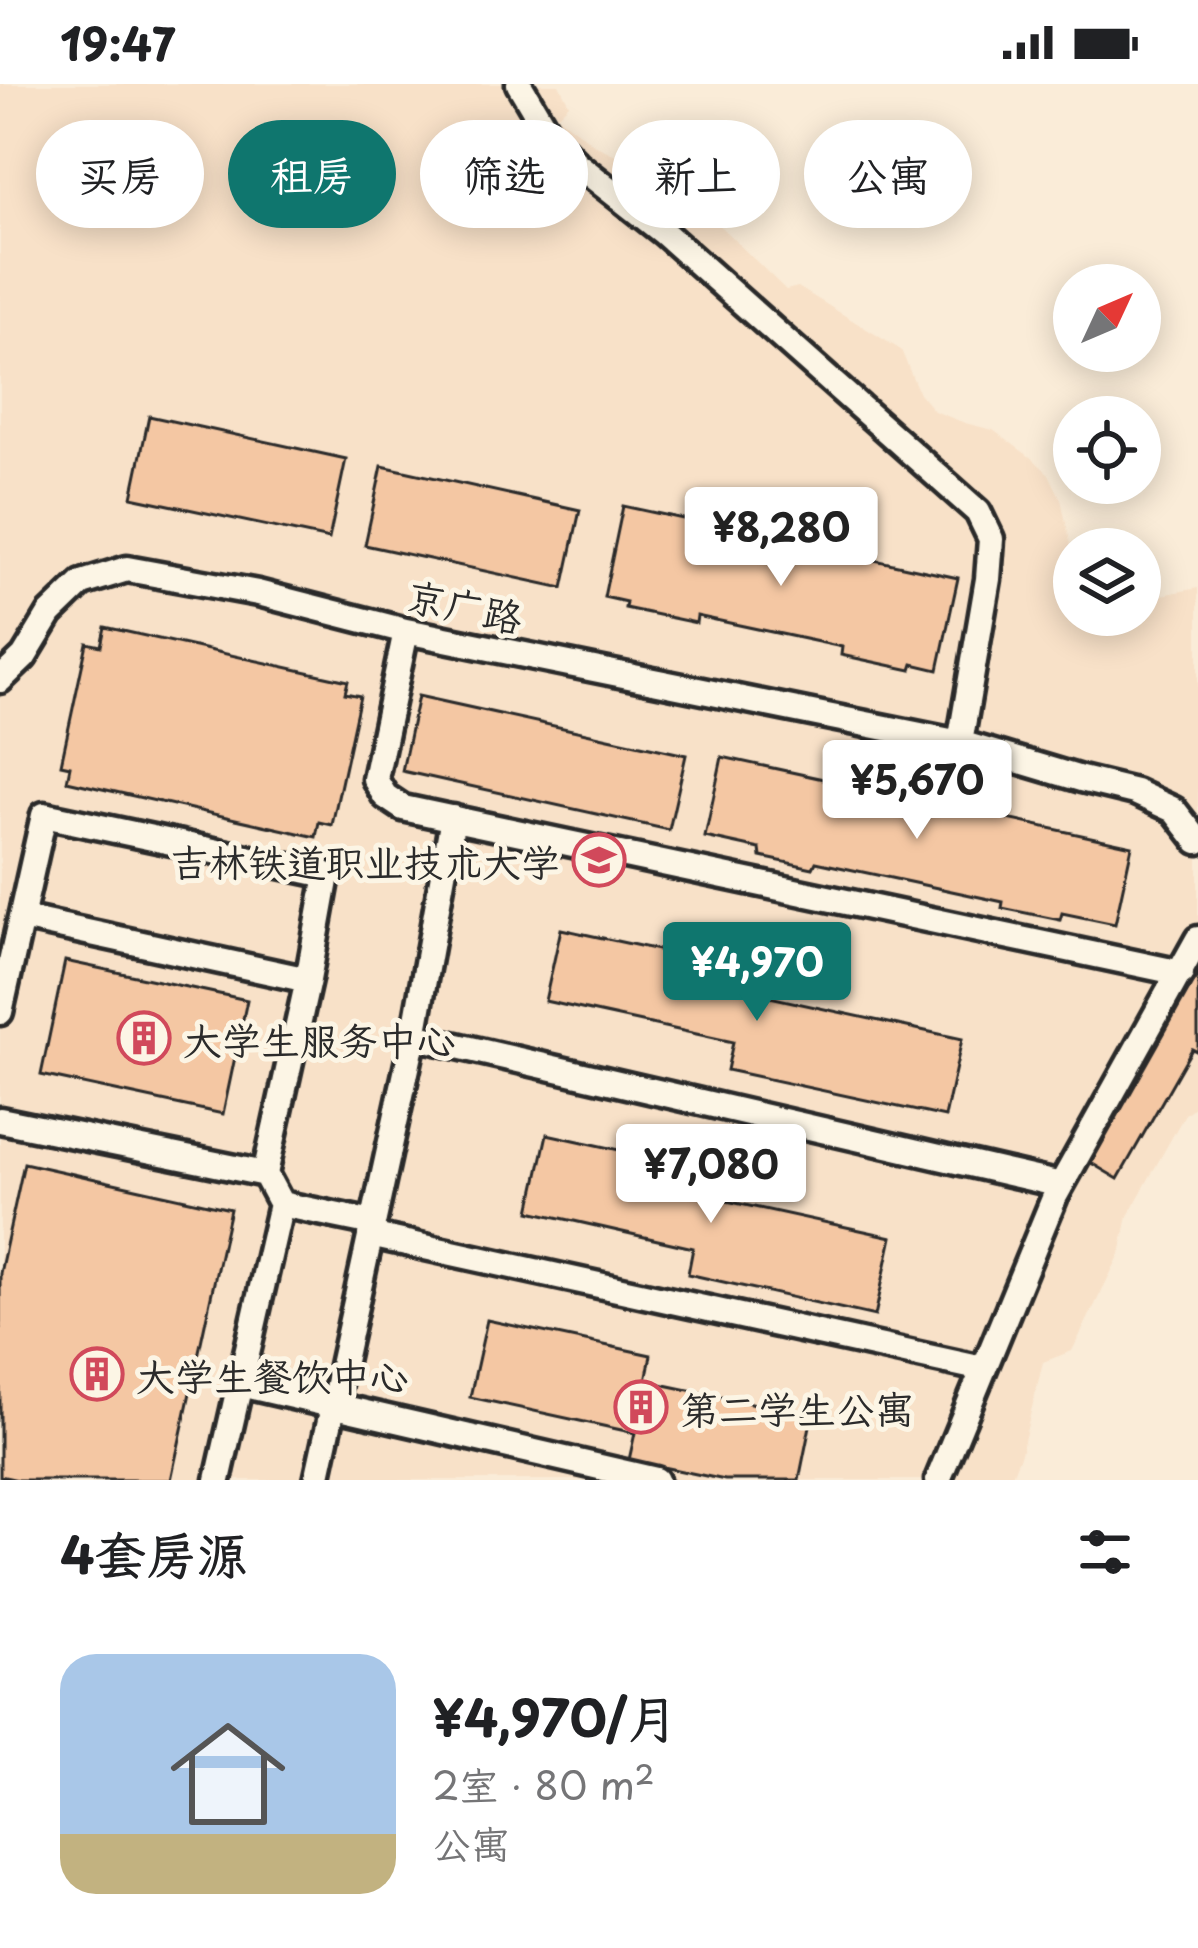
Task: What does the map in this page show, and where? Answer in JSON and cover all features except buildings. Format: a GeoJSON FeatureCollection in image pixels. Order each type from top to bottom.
{"type":"FeatureCollection","features":[{"type":"Feature","properties":{"kind":"lane"},"geometry":{"type":"LineString","coordinates":[[519,84],[549,134],[578,165],[663,232],[978,512],[991,539],[961,743]]}},
{"type":"Feature","properties":{"kind":"lane","name":"京广路"},"geometry":{"type":"LineString","coordinates":[[0,680],[24,657],[50,614],[82,583],[127,569],[259,593],[406,631],[961,743],[1135,792],[1174,810],[1198,841]]}},
{"type":"Feature","properties":{"kind":"lane"},"geometry":{"type":"LineString","coordinates":[[406,631],[375,779],[385,796],[403,808],[1181,973]]}},
{"type":"Feature","properties":{"kind":"lane"},"geometry":{"type":"LineString","coordinates":[[0,1012],[44,815],[328,875],[265,1174],[281,1204],[218,1480]]}},
{"type":"Feature","properties":{"kind":"lane"},"geometry":{"type":"LineString","coordinates":[[317,1480],[414,1036],[453,818]]}},
{"type":"Feature","properties":{"kind":"lane"},"geometry":{"type":"LineString","coordinates":[[22,918],[308,980]]}},
{"type":"Feature","properties":{"kind":"lane"},"geometry":{"type":"LineString","coordinates":[[938,1480],[1061,1185],[1198,939]]}},
{"type":"Feature","properties":{"kind":"lane"},"geometry":{"type":"LineString","coordinates":[[414,1036],[1061,1185]]}},
{"type":"Feature","properties":{"kind":"lane"},"geometry":{"type":"LineString","coordinates":[[0,1120],[265,1174]]}},
{"type":"Feature","properties":{"kind":"lane"},"geometry":{"type":"LineString","coordinates":[[281,1204],[983,1369]]}},
{"type":"Feature","properties":{"kind":"lane"},"geometry":{"type":"LineString","coordinates":[[240,1384],[656,1480]]}},
{"type":"Feature","properties":{"kind":"shaded area","name":"吉林铁道职业技术大学"},"geometry":{"type":"Polygon","coordinates":[[[0,84],[559,84],[569,104],[557,116],[562,120],[420,120],[420,228],[588,228],[588,140],[612,153],[612,228],[722,228],[786,290],[798,287],[901,350],[919,393],[934,411],[993,430],[1049,474],[1053,504],[1062,504],[1067,528],[1053,528],[1053,636],[1161,636],[1161,595],[1198,588],[1198,1104],[1185,1114],[1128,1216],[1120,1254],[1072,1351],[1043,1362],[1010,1480],[0,1480],[0,84]]]}},
{"type":"Feature","properties":{"kind":"place","name":"吉林铁道职业技术大学"},"geometry":{"type":"Point","coordinates":[599,860]}},
{"type":"Feature","properties":{"kind":"place","name":"大学生服务中心"},"geometry":{"type":"Point","coordinates":[144,1038]}},
{"type":"Feature","properties":{"kind":"place","name":"大学生餐饮中心"},"geometry":{"type":"Point","coordinates":[97,1374]}},
{"type":"Feature","properties":{"kind":"place","name":"第二学生公寓"},"geometry":{"type":"Point","coordinates":[641,1407]}}]}
